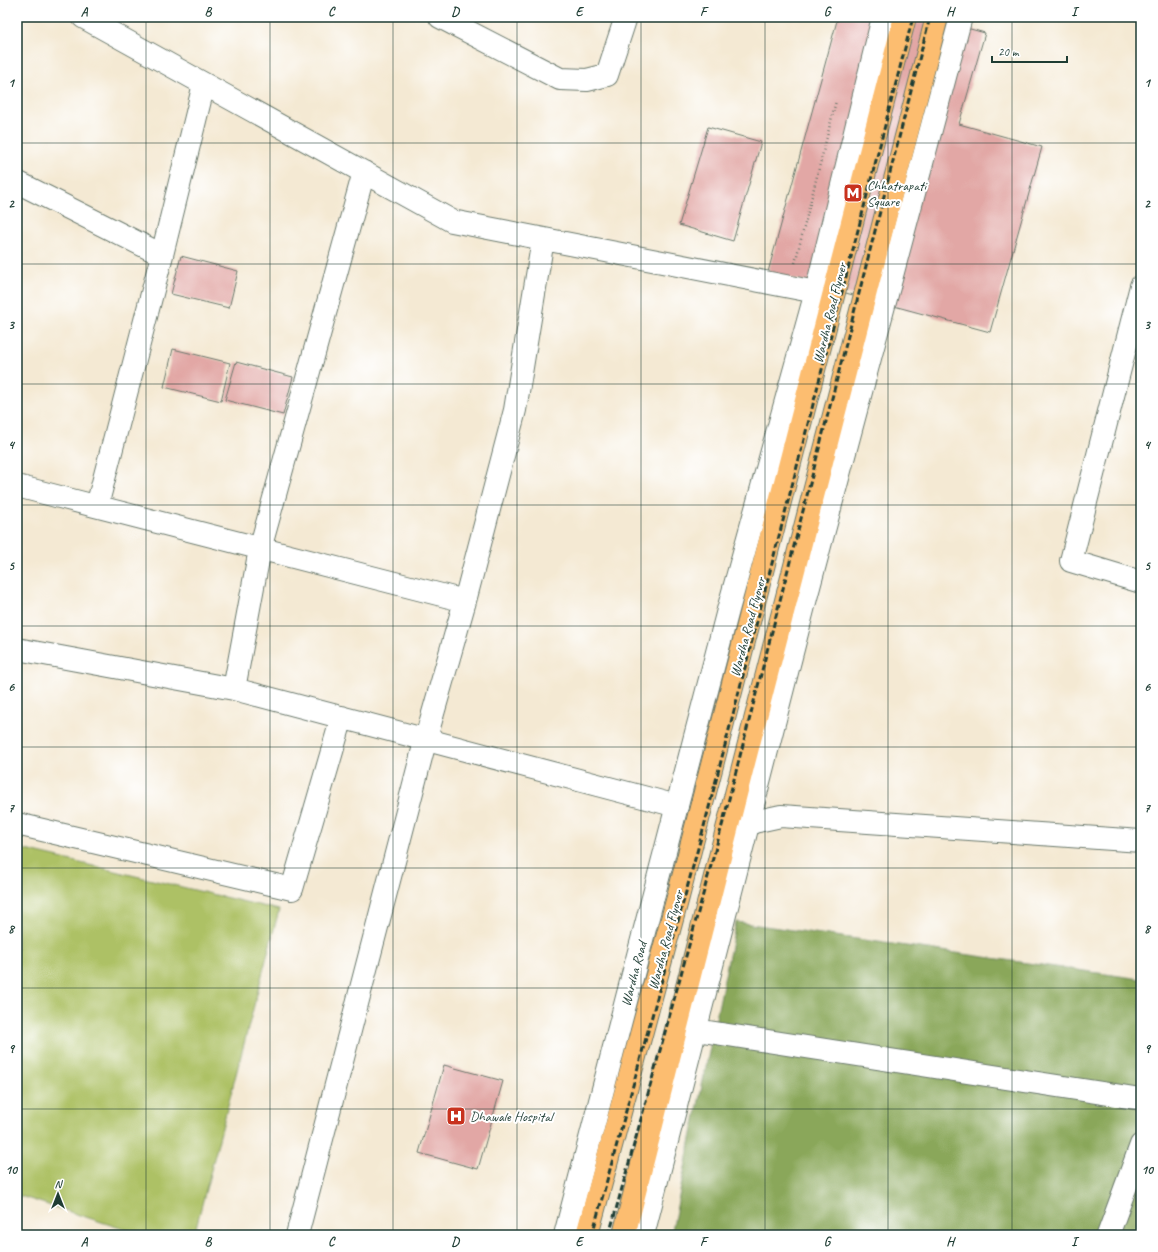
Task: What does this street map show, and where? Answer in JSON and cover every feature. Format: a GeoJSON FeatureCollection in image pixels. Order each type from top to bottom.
{"type":"FeatureCollection","features":[{"type":"Feature","properties":{"kind":"highway","name":"Wardha Road Flyover"},"geometry":{"type":"LineString","coordinates":[[587,1235],[676,905],[905,17]]}},
{"type":"Feature","properties":{"kind":"highway"},"geometry":{"type":"LineString","coordinates":[[624,1235],[734,801],[937,17]]}},
{"type":"Feature","properties":{"kind":"street"},"geometry":{"type":"LineString","coordinates":[[83,17],[452,221],[816,292]]}},
{"type":"Feature","properties":{"kind":"street"},"geometry":{"type":"LineString","coordinates":[[440,17],[560,78],[587,80],[607,75],[626,17]]}},
{"type":"Feature","properties":{"kind":"street","name":"Wardha Road"},"geometry":{"type":"LineString","coordinates":[[565,1235],[728,610],[816,292],[883,17]]}},
{"type":"Feature","properties":{"kind":"street"},"geometry":{"type":"LineString","coordinates":[[643,1235],[869,360],[961,17]]}},
{"type":"Feature","properties":{"kind":"street"},"geometry":{"type":"LineString","coordinates":[[96,506],[162,255],[204,84]]}},
{"type":"Feature","properties":{"kind":"street"},"geometry":{"type":"LineString","coordinates":[[234,689],[260,549],[364,172]]}},
{"type":"Feature","properties":{"kind":"street"},"geometry":{"type":"LineString","coordinates":[[17,182],[162,255]]}},
{"type":"Feature","properties":{"kind":"street"},"geometry":{"type":"LineString","coordinates":[[297,1235],[426,738],[465,602],[515,410],[543,239]]}},
{"type":"Feature","properties":{"kind":"street"},"geometry":{"type":"LineString","coordinates":[[1140,297],[1071,561],[1141,582]]}},
{"type":"Feature","properties":{"kind":"street"},"geometry":{"type":"LineString","coordinates":[[17,486],[465,602]]}},
{"type":"Feature","properties":{"kind":"street"},"geometry":{"type":"LineString","coordinates":[[17,649],[234,689],[426,738],[677,806]]}},
{"type":"Feature","properties":{"kind":"street"},"geometry":{"type":"LineString","coordinates":[[17,824],[292,889],[342,717]]}},
{"type":"Feature","properties":{"kind":"street"},"geometry":{"type":"LineString","coordinates":[[749,823],[781,816],[1141,841]]}},
{"type":"Feature","properties":{"kind":"street"},"geometry":{"type":"LineString","coordinates":[[696,1030],[1141,1098]]}},
{"type":"Feature","properties":{"kind":"street"},"geometry":{"type":"LineString","coordinates":[[1108,1235],[1141,1145]]}},
{"type":"Feature","properties":{"kind":"path"},"geometry":{"type":"LineString","coordinates":[[789,287],[837,94]]}},
{"type":"Feature","properties":{"kind":"green space"},"geometry":{"type":"Polygon","coordinates":[[[17,848],[279,910],[194,1235],[142,1235],[17,1195],[17,848]]]}},
{"type":"Feature","properties":{"kind":"green space"},"geometry":{"type":"Polygon","coordinates":[[[736,922],[1141,979],[1141,1235],[671,1235],[736,922]]]}},
{"type":"Feature","properties":{"kind":"building"},"geometry":{"type":"Polygon","coordinates":[[[838,17],[926,17],[985,33],[959,124],[1042,147],[990,332],[768,272],[838,17]]]}},
{"type":"Feature","properties":{"kind":"building"},"geometry":{"type":"Polygon","coordinates":[[[708,127],[761,142],[733,241],[679,225],[708,127]]]}},
{"type":"Feature","properties":{"kind":"building"},"geometry":{"type":"Polygon","coordinates":[[[181,256],[238,271],[229,308],[171,294],[181,256]]]}},
{"type":"Feature","properties":{"kind":"building"},"geometry":{"type":"Polygon","coordinates":[[[173,349],[230,363],[221,401],[164,387],[173,349]]]}},
{"type":"Feature","properties":{"kind":"building"},"geometry":{"type":"Polygon","coordinates":[[[236,362],[293,377],[283,415],[225,400],[236,362]]]}},
{"type":"Feature","properties":{"kind":"building"},"geometry":{"type":"Polygon","coordinates":[[[444,1065],[503,1081],[478,1169],[419,1153],[444,1065]]]}},
{"type":"Feature","properties":{"kind":"railway"},"geometry":{"type":"LineString","coordinates":[[592,1235],[706,819],[913,17]]}},
{"type":"Feature","properties":{"kind":"railway"},"geometry":{"type":"LineString","coordinates":[[609,1235],[723,822],[930,17]]}},
{"type":"Feature","properties":{"kind":"place","name":"Chhatrapati Square"},"geometry":{"type":"Point","coordinates":[853,193]}},
{"type":"Feature","properties":{"kind":"place","name":"Dhawale Hospital"},"geometry":{"type":"Point","coordinates":[456,1116]}}]}
